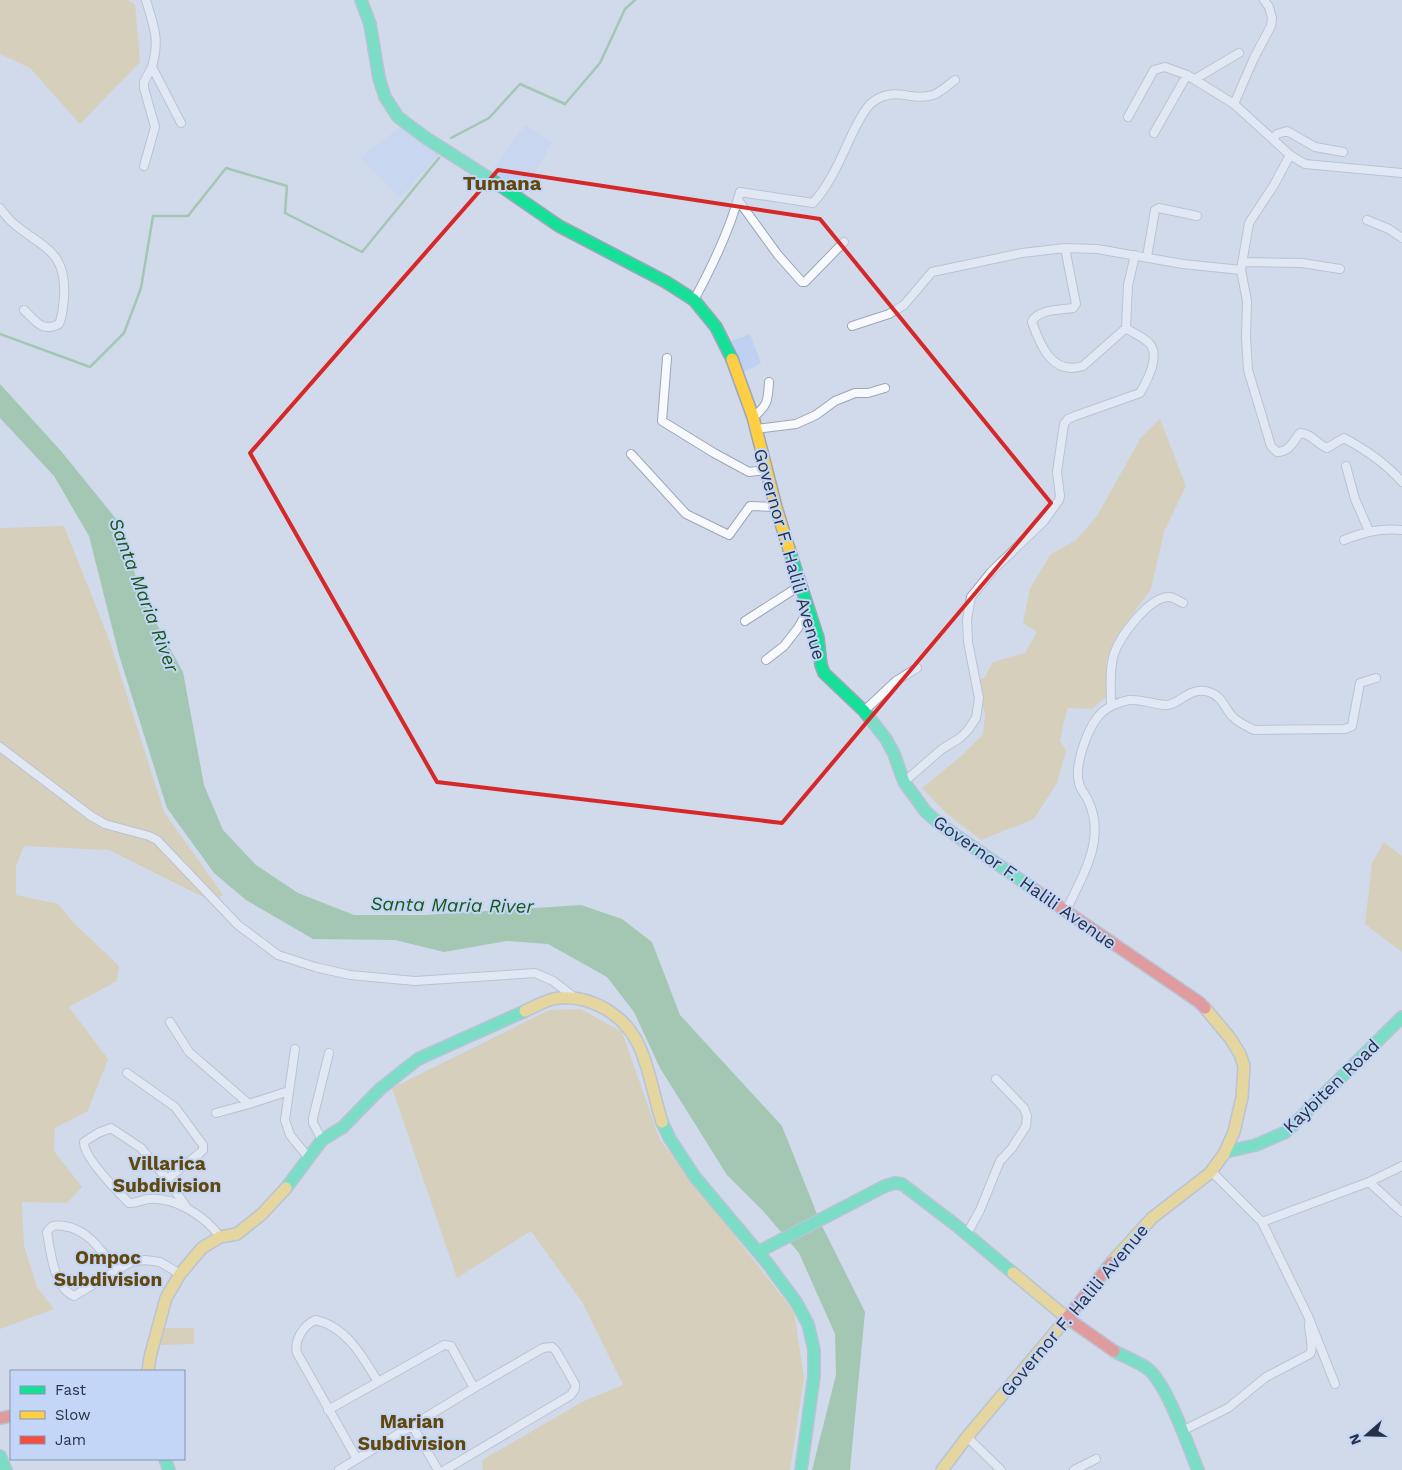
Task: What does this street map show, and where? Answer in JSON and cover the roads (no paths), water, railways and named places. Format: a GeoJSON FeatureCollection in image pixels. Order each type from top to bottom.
{"type":"FeatureCollection","features":[{"type":"Feature","properties":{"kind":"main road","name":"Governor F. Halili Avenue"},"geometry":{"type":"LineString","coordinates":[[361,0],[370,24],[379,78],[385,97],[398,117],[426,138],[559,226],[666,282],[694,300],[716,327],[736,368],[753,417],[765,470],[818,638],[821,665],[824,673],[864,711],[886,739],[894,754],[904,782],[917,802],[942,825],[1199,1002],[1228,1034],[1243,1061],[1245,1070],[1241,1110],[1232,1139],[1212,1172],[1146,1224],[967,1436],[942,1470]]}},
{"type":"Feature","properties":{"kind":"main road"},"geometry":{"type":"LineString","coordinates":[[148,1370],[166,1298],[180,1274],[202,1248],[220,1237],[237,1234],[262,1214],[285,1189],[322,1140],[343,1127],[380,1089],[418,1059],[552,999],[574,998],[610,1010],[626,1024],[636,1038],[645,1062],[657,1110],[670,1140],[706,1192],[760,1251],[800,1306],[808,1324],[814,1367],[813,1392],[800,1470]]}},
{"type":"Feature","properties":{"kind":"main road","name":"Kaybiten Road"},"geometry":{"type":"LineString","coordinates":[[1225,1152],[1265,1143],[1286,1132],[1402,1017]]}},
{"type":"Feature","properties":{"kind":"main road"},"geometry":{"type":"LineString","coordinates":[[760,1251],[885,1186],[895,1183],[902,1184],[967,1234],[1067,1318],[1109,1348],[1148,1369],[1158,1379],[1198,1470]]}},
{"type":"Feature","properties":{"kind":"main road"},"geometry":{"type":"LineString","coordinates":[[0,1456],[6,1470]]}},
{"type":"Feature","properties":{"kind":"street"},"geometry":{"type":"LineString","coordinates":[[144,166],[155,127],[144,82],[152,67],[157,49],[156,33],[146,0]]}},
{"type":"Feature","properties":{"kind":"street"},"geometry":{"type":"LineString","coordinates":[[1234,104],[1254,58],[1271,26],[1272,18],[1269,7],[1264,0]]}},
{"type":"Feature","properties":{"kind":"street"},"geometry":{"type":"LineString","coordinates":[[1195,79],[1239,53]]}},
{"type":"Feature","properties":{"kind":"street"},"geometry":{"type":"LineString","coordinates":[[152,67],[181,123]]}},
{"type":"Feature","properties":{"kind":"street"},"geometry":{"type":"LineString","coordinates":[[1128,118],[1154,70],[1165,67],[1195,79],[1234,104],[1290,155],[1306,164],[1402,173]]}},
{"type":"Feature","properties":{"kind":"street"},"geometry":{"type":"LineString","coordinates":[[1154,133],[1187,75]]}},
{"type":"Feature","properties":{"kind":"street"},"geometry":{"type":"LineString","coordinates":[[694,300],[717,256],[740,192],[813,203],[826,187],[866,108],[889,95],[903,94],[922,97],[932,95],[940,92],[955,80]]}},
{"type":"Feature","properties":{"kind":"street"},"geometry":{"type":"LineString","coordinates":[[1273,139],[1278,134],[1287,131],[1315,147],[1343,152]]}},
{"type":"Feature","properties":{"kind":"street"},"geometry":{"type":"LineString","coordinates":[[1290,155],[1274,185],[1249,224],[1242,266],[1247,301],[1246,337],[1248,370],[1271,446],[1276,452],[1288,450],[1300,433],[1306,433],[1326,448],[1344,438],[1366,450],[1391,469],[1402,482]]}},
{"type":"Feature","properties":{"kind":"street"},"geometry":{"type":"LineString","coordinates":[[738,200],[778,255],[802,282],[810,278],[844,242]]}},
{"type":"Feature","properties":{"kind":"street"},"geometry":{"type":"LineString","coordinates":[[0,208],[12,222],[47,248],[59,262],[65,281],[62,316],[59,324],[45,328],[24,310]]}},
{"type":"Feature","properties":{"kind":"street"},"geometry":{"type":"LineString","coordinates":[[1147,257],[1155,210],[1159,208],[1197,216]]}},
{"type":"Feature","properties":{"kind":"street"},"geometry":{"type":"LineString","coordinates":[[1367,220],[1402,238]]}},
{"type":"Feature","properties":{"kind":"street"},"geometry":{"type":"LineString","coordinates":[[852,326],[889,314],[904,305],[932,272],[1022,253],[1065,248],[1097,249],[1135,254],[1183,264],[1242,266],[1302,263],[1340,269]]}},
{"type":"Feature","properties":{"kind":"street"},"geometry":{"type":"LineString","coordinates":[[1065,248],[1076,304],[1074,308],[1040,313],[1033,318],[1032,322],[1038,341],[1045,354],[1064,368],[1075,369],[1083,366],[1126,328],[1128,285],[1135,254]]}},
{"type":"Feature","properties":{"kind":"street"},"geometry":{"type":"LineString","coordinates":[[904,782],[942,748],[960,738],[976,718],[979,698],[967,620],[971,597],[992,571],[1044,521],[1058,500],[1060,496],[1057,472],[1064,424],[1068,419],[1075,416],[1140,394],[1143,388],[1153,362],[1154,351],[1149,343],[1126,328]]}},
{"type":"Feature","properties":{"kind":"street"},"geometry":{"type":"LineString","coordinates":[[667,358],[662,421],[714,453],[750,472],[765,470]]}},
{"type":"Feature","properties":{"kind":"street"},"geometry":{"type":"LineString","coordinates":[[753,417],[763,409],[768,396],[769,382]]}},
{"type":"Feature","properties":{"kind":"street"},"geometry":{"type":"LineString","coordinates":[[756,429],[796,424],[816,415],[835,401],[855,393],[868,393],[885,388]]}},
{"type":"Feature","properties":{"kind":"street"},"geometry":{"type":"LineString","coordinates":[[631,454],[686,514],[729,536],[750,506],[776,507]]}},
{"type":"Feature","properties":{"kind":"street"},"geometry":{"type":"LineString","coordinates":[[1346,466],[1355,498],[1369,531]]}},
{"type":"Feature","properties":{"kind":"street"},"geometry":{"type":"LineString","coordinates":[[1344,540],[1369,531],[1387,528],[1402,530]]}},
{"type":"Feature","properties":{"kind":"street"},"geometry":{"type":"LineString","coordinates":[[745,622],[801,585]]}},
{"type":"Feature","properties":{"kind":"street"},"geometry":{"type":"LineString","coordinates":[[1111,706],[1111,678],[1114,654],[1126,632],[1142,612],[1162,598],[1172,596],[1183,604]]}},
{"type":"Feature","properties":{"kind":"street"},"geometry":{"type":"LineString","coordinates":[[766,660],[784,646],[809,610]]}},
{"type":"Feature","properties":{"kind":"street"},"geometry":{"type":"LineString","coordinates":[[864,711],[896,681],[918,668]]}},
{"type":"Feature","properties":{"kind":"street"},"geometry":{"type":"LineString","coordinates":[[1066,911],[1087,865],[1094,841],[1094,818],[1079,783],[1078,771],[1089,732],[1097,717],[1111,706],[1129,700],[1136,700],[1169,706],[1196,691],[1206,691],[1219,697],[1232,716],[1243,725],[1254,730],[1345,729],[1352,726],[1360,683],[1376,678]]}},
{"type":"Feature","properties":{"kind":"street"},"geometry":{"type":"LineString","coordinates":[[0,747],[91,816],[105,824],[157,840],[238,924],[278,955],[315,968],[350,975],[415,981],[535,973],[552,981],[574,998]]}},
{"type":"Feature","properties":{"kind":"street"},"geometry":{"type":"LineString","coordinates":[[170,1022],[189,1052],[249,1104]]}},
{"type":"Feature","properties":{"kind":"street"},"geometry":{"type":"LineString","coordinates":[[295,1049],[285,1120],[290,1135],[308,1158]]}},
{"type":"Feature","properties":{"kind":"street"},"geometry":{"type":"LineString","coordinates":[[322,1140],[313,1123],[313,1118],[329,1053]]}},
{"type":"Feature","properties":{"kind":"street"},"geometry":{"type":"LineString","coordinates":[[127,1073],[175,1107],[203,1146],[200,1154],[167,1179]]}},
{"type":"Feature","properties":{"kind":"street"},"geometry":{"type":"LineString","coordinates":[[967,1234],[980,1210],[1000,1161],[1012,1148],[1026,1126],[1027,1116],[1024,1108],[996,1079]]}},
{"type":"Feature","properties":{"kind":"street"},"geometry":{"type":"LineString","coordinates":[[216,1113],[289,1091]]}},
{"type":"Feature","properties":{"kind":"street"},"geometry":{"type":"LineString","coordinates":[[187,1208],[167,1179],[141,1148],[110,1128],[84,1142],[84,1147],[98,1168],[129,1203],[133,1204],[148,1199],[167,1201],[187,1208],[208,1222],[220,1237]]}},
{"type":"Feature","properties":{"kind":"street"},"geometry":{"type":"LineString","coordinates":[[1262,1222],[1369,1182],[1402,1166]]}},
{"type":"Feature","properties":{"kind":"street"},"geometry":{"type":"LineString","coordinates":[[1212,1172],[1262,1222],[1310,1321],[1334,1384]]}},
{"type":"Feature","properties":{"kind":"street"},"geometry":{"type":"LineString","coordinates":[[1369,1182],[1402,1212]]}},
{"type":"Feature","properties":{"kind":"street"},"geometry":{"type":"LineString","coordinates":[[116,1271],[92,1239],[82,1232],[73,1228],[56,1225],[50,1227],[48,1232],[52,1264],[60,1281],[70,1295],[78,1295],[131,1262],[145,1260],[160,1262],[180,1274]]}},
{"type":"Feature","properties":{"kind":"street"},"geometry":{"type":"LineString","coordinates":[[357,1458],[297,1353],[296,1341],[307,1325],[315,1320],[322,1321],[344,1336],[359,1350],[378,1382]]}},
{"type":"Feature","properties":{"kind":"street"},"geometry":{"type":"LineString","coordinates":[[1182,1431],[1228,1408],[1266,1377],[1310,1354],[1312,1348],[1309,1336],[1310,1321]]}},
{"type":"Feature","properties":{"kind":"street"},"geometry":{"type":"LineString","coordinates":[[328,1410],[448,1344],[451,1346],[474,1388]]}},
{"type":"Feature","properties":{"kind":"street"},"geometry":{"type":"LineString","coordinates":[[339,1470],[474,1388],[548,1347],[556,1351],[575,1384],[575,1389],[571,1395],[445,1470]]}},
{"type":"Feature","properties":{"kind":"street"},"geometry":{"type":"LineString","coordinates":[[412,1426],[438,1470]]}},
{"type":"Feature","properties":{"kind":"street"},"geometry":{"type":"LineString","coordinates":[[967,1436],[1001,1470]]}},
{"type":"Feature","properties":{"kind":"street"},"geometry":{"type":"LineString","coordinates":[[1074,1470],[1096,1459]]}},
{"type":"Feature","properties":{"kind":"waterway"},"geometry":{"type":"LineString","coordinates":[[451,138],[489,118],[520,84],[565,104],[600,63],[625,9],[635,0]]}},
{"type":"Feature","properties":{"kind":"waterway"},"geometry":{"type":"LineString","coordinates":[[0,334],[90,367],[124,333],[141,288],[153,216],[188,216],[226,168],[287,186],[285,213],[362,252],[439,158]]}},
{"type":"Feature","properties":{"kind":"district","name":"Tumana"},"geometry":{"type":"Point","coordinates":[502,183]}},
{"type":"Feature","properties":{"kind":"district","name":"Villarica Subdivision"},"geometry":{"type":"Point","coordinates":[167,1174]}},
{"type":"Feature","properties":{"kind":"district","name":"Ompoc Subdivision"},"geometry":{"type":"Point","coordinates":[108,1268]}},
{"type":"Feature","properties":{"kind":"district","name":"Marian Subdivision"},"geometry":{"type":"Point","coordinates":[412,1432]}},
{"type":"Feature","properties":{"kind":"water label","name":"Santa Maria River"},"geometry":{"type":"Point","coordinates":[144,595]}},
{"type":"Feature","properties":{"kind":"water label","name":"Santa Maria River"},"geometry":{"type":"Point","coordinates":[452,905]}}]}
